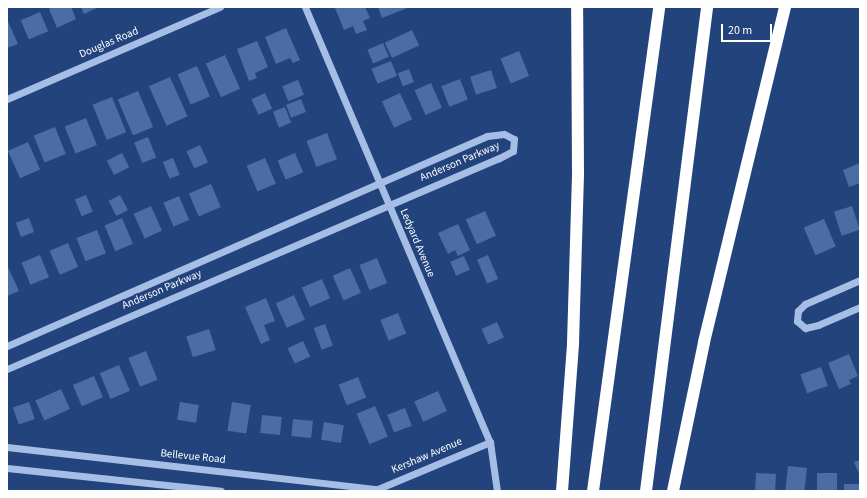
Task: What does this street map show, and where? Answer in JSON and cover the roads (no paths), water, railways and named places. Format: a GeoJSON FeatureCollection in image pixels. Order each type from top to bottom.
{"type":"FeatureCollection","features":[{"type":"Feature","properties":{"kind":"highway"},"geometry":{"type":"LineString","coordinates":[[562,491],[573,343],[578,173],[577,7]]}},
{"type":"Feature","properties":{"kind":"highway"},"geometry":{"type":"LineString","coordinates":[[593,491],[659,7]]}},
{"type":"Feature","properties":{"kind":"highway"},"geometry":{"type":"LineString","coordinates":[[646,491],[707,7]]}},
{"type":"Feature","properties":{"kind":"highway"},"geometry":{"type":"LineString","coordinates":[[673,491],[704,342],[786,7]]}},
{"type":"Feature","properties":{"kind":"street","name":"Douglas Road"},"geometry":{"type":"LineString","coordinates":[[7,99],[220,7]]}},
{"type":"Feature","properties":{"kind":"street","name":"Ledyard Avenue"},"geometry":{"type":"LineString","coordinates":[[305,7],[490,442],[497,491]]}},
{"type":"Feature","properties":{"kind":"street","name":"Anderson Parkway"},"geometry":{"type":"LineString","coordinates":[[7,346],[487,136],[504,134],[514,139],[513,151],[499,158],[7,369]]}},
{"type":"Feature","properties":{"kind":"street"},"geometry":{"type":"LineString","coordinates":[[860,280],[805,304],[798,311],[797,321],[805,328],[818,325],[860,307]]}},
{"type":"Feature","properties":{"kind":"street","name":"Kershaw Avenue"},"geometry":{"type":"LineString","coordinates":[[375,490],[490,442]]}},
{"type":"Feature","properties":{"kind":"street","name":"Bellevue Road"},"geometry":{"type":"LineString","coordinates":[[7,447],[375,490]]}},
{"type":"Feature","properties":{"kind":"street"},"geometry":{"type":"LineString","coordinates":[[7,468],[220,491]]}}]}
